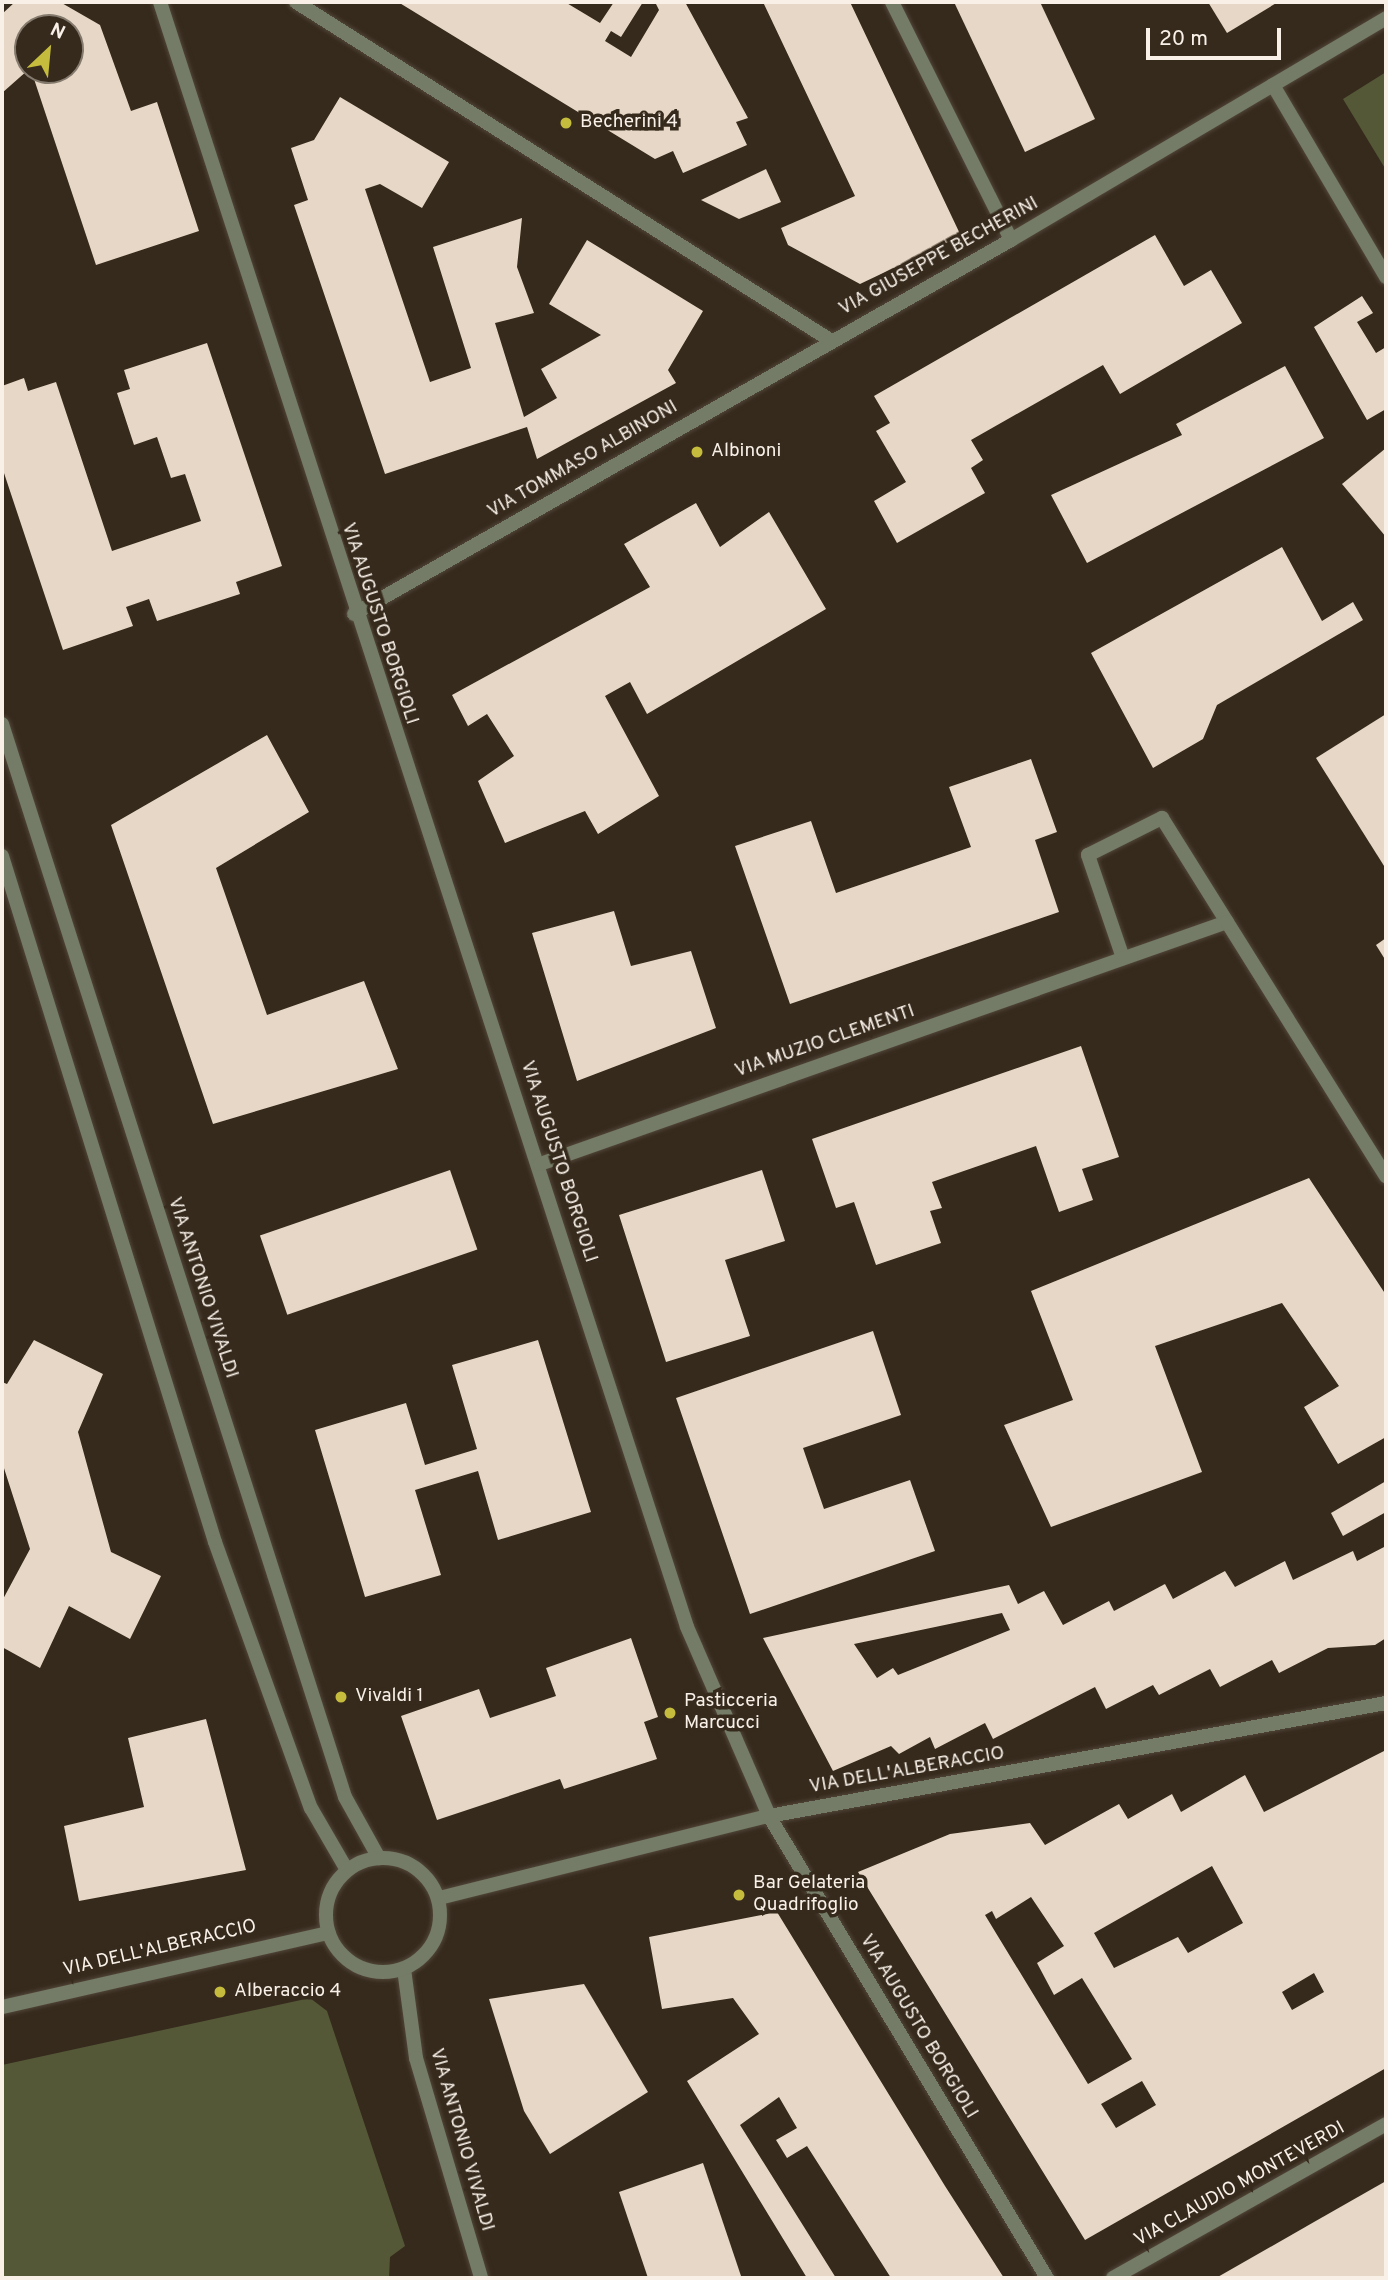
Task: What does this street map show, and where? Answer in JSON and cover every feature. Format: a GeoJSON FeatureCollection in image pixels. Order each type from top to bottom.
{"type":"FeatureCollection","features":[{"type":"Feature","properties":{"kind":"street","name":"VIA AUGUSTO BORGIOLI"},"geometry":{"type":"LineString","coordinates":[[160,2],[354,614],[540,1164],[687,1627],[769,1816],[1047,2278]]}},
{"type":"Feature","properties":{"kind":"street","name":"VIA GIUSEPPE BECHERINI"},"geometry":{"type":"LineString","coordinates":[[296,2],[831,340],[1011,240],[1386,18]]}},
{"type":"Feature","properties":{"kind":"street"},"geometry":{"type":"LineString","coordinates":[[892,2],[1011,240]]}},
{"type":"Feature","properties":{"kind":"street"},"geometry":{"type":"LineString","coordinates":[[1273,85],[1386,277]]}},
{"type":"Feature","properties":{"kind":"street","name":"VIA TOMMASO ALBINONI"},"geometry":{"type":"LineString","coordinates":[[354,614],[831,340]]}},
{"type":"Feature","properties":{"kind":"street","name":"VIA ANTONIO VIVALDI"},"geometry":{"type":"LineString","coordinates":[[2,724],[345,1797],[379,1857]]}},
{"type":"Feature","properties":{"kind":"street"},"geometry":{"type":"LineString","coordinates":[[1123,958],[1088,855],[1162,818],[1386,1176]]}},
{"type":"Feature","properties":{"kind":"street"},"geometry":{"type":"LineString","coordinates":[[2,856],[215,1542],[311,1808],[347,1870]]}},
{"type":"Feature","properties":{"kind":"street","name":"VIA MUZIO CLEMENTI"},"geometry":{"type":"LineString","coordinates":[[540,1164],[1227,922]]}},
{"type":"Feature","properties":{"kind":"street","name":"VIA DELL'ALBERACCIO"},"geometry":{"type":"LineString","coordinates":[[439,1898],[769,1816],[1386,1703]]}},
{"type":"Feature","properties":{"kind":"street"},"geometry":{"type":"LineString","coordinates":[[379,1857],[420,1871],[439,1898],[434,1943],[404,1969],[363,1969],[338,1951],[329,1933],[327,1901],[347,1870],[379,1857]]}},
{"type":"Feature","properties":{"kind":"street","name":"VIA DELL'ALBERACCIO"},"geometry":{"type":"LineString","coordinates":[[2,2007],[329,1933]]}},
{"type":"Feature","properties":{"kind":"street","name":"VIA ANTONIO VIVALDI"},"geometry":{"type":"LineString","coordinates":[[404,1969],[416,2058],[481,2278]]}},
{"type":"Feature","properties":{"kind":"street","name":"VIA CLAUDIO MONTEVERDI"},"geometry":{"type":"LineString","coordinates":[[1113,2278],[1386,2124]]}},
{"type":"Feature","properties":{"kind":"green space"},"geometry":{"type":"Polygon","coordinates":[[[1386,72],[1386,170],[1343,99],[1386,72]]]}},
{"type":"Feature","properties":{"kind":"green space"},"geometry":{"type":"Polygon","coordinates":[[[310,1998],[327,2011],[405,2246],[390,2257],[389,2278],[2,2278],[2,2065],[310,1998]]]}},
{"type":"Feature","properties":{"kind":"building"},"geometry":{"type":"Polygon","coordinates":[[[15,2],[60,2],[81,14],[14,14],[14,82],[2,93],[2,14],[15,2]]]}},
{"type":"Feature","properties":{"kind":"building"},"geometry":{"type":"Polygon","coordinates":[[[398,2],[565,2],[600,23],[614,2],[643,2],[621,37],[611,31],[605,41],[631,57],[659,10],[655,2],[685,2],[748,118],[736,122],[747,145],[683,173],[673,151],[655,159],[398,2]]]}},
{"type":"Feature","properties":{"kind":"building"},"geometry":{"type":"Polygon","coordinates":[[[763,2],[850,2],[961,236],[860,284],[788,245],[781,228],[855,196],[763,2]]]}},
{"type":"Feature","properties":{"kind":"building"},"geometry":{"type":"Polygon","coordinates":[[[954,2],[1040,2],[1095,119],[1025,152],[954,2]]]}},
{"type":"Feature","properties":{"kind":"building"},"geometry":{"type":"Polygon","coordinates":[[[1208,2],[1278,2],[1227,33],[1208,2]]]}},
{"type":"Feature","properties":{"kind":"building"},"geometry":{"type":"Polygon","coordinates":[[[84,16],[100,25],[131,111],[157,102],[199,231],[96,265],[36,84],[84,84],[84,16]]]}},
{"type":"Feature","properties":{"kind":"building"},"geometry":{"type":"Polygon","coordinates":[[[340,97],[449,162],[422,208],[380,184],[365,189],[430,382],[471,368],[433,247],[522,218],[517,267],[534,313],[495,323],[524,417],[557,398],[541,369],[601,335],[549,304],[587,240],[703,311],[668,370],[676,383],[537,459],[527,427],[385,474],[294,205],[308,200],[291,148],[314,140],[340,97]]]}},
{"type":"Feature","properties":{"kind":"building"},"geometry":{"type":"Polygon","coordinates":[[[766,169],[781,202],[739,219],[701,200],[766,169]]]}},
{"type":"Feature","properties":{"kind":"building"},"geometry":{"type":"Polygon","coordinates":[[[1155,235],[1184,286],[1211,270],[1242,323],[1120,394],[1103,365],[971,440],[983,460],[971,468],[985,493],[897,543],[874,501],[906,482],[876,431],[890,423],[874,396],[1155,235]]]}},
{"type":"Feature","properties":{"kind":"building"},"geometry":{"type":"Polygon","coordinates":[[[1362,296],[1373,313],[1357,322],[1376,353],[1386,347],[1386,409],[1367,420],[1314,327],[1362,296]]]}},
{"type":"Feature","properties":{"kind":"building"},"geometry":{"type":"Polygon","coordinates":[[[207,343],[282,566],[236,582],[240,594],[157,621],[149,599],[126,607],[133,626],[63,650],[2,467],[2,386],[24,378],[28,391],[56,382],[112,551],[201,521],[185,474],[171,478],[157,437],[134,445],[117,393],[130,389],[124,370],[207,343]]]}},
{"type":"Feature","properties":{"kind":"building"},"geometry":{"type":"Polygon","coordinates":[[[1285,366],[1324,438],[1087,563],[1051,495],[1182,435],[1176,424],[1285,366]]]}},
{"type":"Feature","properties":{"kind":"building"},"geometry":{"type":"Polygon","coordinates":[[[1386,448],[1386,537],[1342,484],[1386,448]]]}},
{"type":"Feature","properties":{"kind":"building"},"geometry":{"type":"Polygon","coordinates":[[[696,503],[720,547],[769,512],[826,609],[647,714],[630,682],[605,696],[659,796],[598,834],[585,811],[505,843],[478,781],[514,756],[487,714],[468,726],[452,695],[650,587],[624,544],[696,503]]]}},
{"type":"Feature","properties":{"kind":"building"},"geometry":{"type":"Polygon","coordinates":[[[1282,547],[1322,621],[1353,602],[1363,620],[1217,705],[1203,739],[1153,768],[1091,653],[1282,547]]]}},
{"type":"Feature","properties":{"kind":"building"},"geometry":{"type":"Polygon","coordinates":[[[1386,714],[1386,869],[1316,758],[1386,714]]]}},
{"type":"Feature","properties":{"kind":"building"},"geometry":{"type":"Polygon","coordinates":[[[267,735],[309,812],[216,868],[267,1015],[364,981],[398,1069],[213,1124],[111,825],[267,735]]]}},
{"type":"Feature","properties":{"kind":"building"},"geometry":{"type":"Polygon","coordinates":[[[1031,759],[1057,832],[1035,840],[1059,912],[790,1004],[735,846],[811,821],[836,893],[971,847],[949,787],[1031,759]]]}},
{"type":"Feature","properties":{"kind":"building"},"geometry":{"type":"Polygon","coordinates":[[[614,911],[631,966],[691,951],[716,1028],[577,1081],[532,933],[614,911]]]}},
{"type":"Feature","properties":{"kind":"building"},"geometry":{"type":"Polygon","coordinates":[[[1386,938],[1386,961],[1376,945],[1386,938]]]}},
{"type":"Feature","properties":{"kind":"building"},"geometry":{"type":"Polygon","coordinates":[[[1081,1046],[1119,1157],[1082,1169],[1093,1200],[1059,1212],[1036,1146],[932,1182],[942,1208],[930,1211],[941,1243],[876,1265],[854,1202],[836,1208],[812,1139],[1081,1046]]]}},
{"type":"Feature","properties":{"kind":"building"},"geometry":{"type":"Polygon","coordinates":[[[450,1170],[477,1249],[287,1315],[260,1235],[450,1170]]]}},
{"type":"Feature","properties":{"kind":"building"},"geometry":{"type":"Polygon","coordinates":[[[762,1170],[785,1241],[725,1260],[750,1336],[666,1362],[619,1215],[762,1170]]]}},
{"type":"Feature","properties":{"kind":"building"},"geometry":{"type":"Polygon","coordinates":[[[1309,1178],[1386,1295],[1386,1437],[1338,1464],[1304,1407],[1339,1386],[1282,1303],[1155,1346],[1202,1472],[1051,1527],[1004,1425],[1073,1400],[1031,1291],[1309,1178]]]}},
{"type":"Feature","properties":{"kind":"building"},"geometry":{"type":"Polygon","coordinates":[[[873,1331],[901,1415],[803,1448],[824,1509],[910,1480],[935,1551],[750,1614],[676,1398],[873,1331]]]}},
{"type":"Feature","properties":{"kind":"building"},"geometry":{"type":"Polygon","coordinates":[[[34,1340],[103,1374],[78,1432],[111,1552],[161,1576],[130,1639],[69,1606],[40,1668],[2,1647],[2,1601],[30,1549],[2,1462],[2,1382],[7,1384],[34,1340]]]}},
{"type":"Feature","properties":{"kind":"building"},"geometry":{"type":"Polygon","coordinates":[[[538,1340],[591,1512],[498,1540],[478,1471],[415,1490],[441,1575],[365,1597],[315,1430],[406,1403],[425,1465],[477,1449],[452,1365],[538,1340]]]}},
{"type":"Feature","properties":{"kind":"building"},"geometry":{"type":"Polygon","coordinates":[[[1386,1481],[1386,1512],[1343,1536],[1331,1513],[1386,1481]]]}},
{"type":"Feature","properties":{"kind":"building"},"geometry":{"type":"Polygon","coordinates":[[[1386,1546],[1386,1638],[1375,1645],[1328,1648],[1279,1673],[1272,1660],[1220,1687],[1210,1669],[1159,1695],[1153,1685],[1106,1709],[1095,1687],[993,1739],[985,1723],[935,1749],[930,1737],[899,1754],[891,1746],[833,1771],[763,1638],[1009,1585],[1018,1604],[1044,1591],[1063,1625],[1109,1601],[1114,1611],[1165,1584],[1173,1599],[1225,1571],[1235,1587],[1285,1561],[1293,1580],[1353,1551],[1357,1561],[1386,1546]],[[1002,1613],[854,1644],[877,1678],[893,1668],[898,1675],[1010,1630],[1002,1613]]]}},
{"type":"Feature","properties":{"kind":"building"},"geometry":{"type":"Polygon","coordinates":[[[631,1638],[658,1717],[644,1722],[657,1759],[564,1789],[560,1779],[437,1820],[401,1716],[479,1689],[490,1718],[556,1696],[546,1668],[631,1638]]]}},
{"type":"Feature","properties":{"kind":"building"},"geometry":{"type":"Polygon","coordinates":[[[206,1719],[246,1870],[79,1901],[64,1826],[144,1807],[128,1738],[206,1719]]]}},
{"type":"Feature","properties":{"kind":"building"},"geometry":{"type":"Polygon","coordinates":[[[1386,1750],[1386,2068],[1085,2240],[858,1872],[950,1834],[1030,1823],[1045,1845],[1119,1804],[1128,1819],[1172,1794],[1181,1812],[1245,1775],[1264,1812],[1386,1750]],[[1212,1866],[1094,1933],[1114,1968],[1178,1937],[1188,1953],[1243,1923],[1212,1866]],[[1031,1897],[996,1919],[992,1911],[985,1915],[1088,2084],[1132,2059],[1082,1978],[1054,1995],[1037,1963],[1064,1946],[1031,1897]],[[1314,1973],[1282,1992],[1292,2010],[1324,1992],[1314,1973]],[[1142,2081],[1101,2104],[1116,2128],[1156,2105],[1142,2081]]]}},
{"type":"Feature","properties":{"kind":"building"},"geometry":{"type":"Polygon","coordinates":[[[777,1912],[1004,2278],[891,2278],[807,2146],[787,2158],[776,2140],[797,2128],[779,2097],[740,2125],[836,2278],[807,2278],[687,2081],[759,2034],[733,1998],[662,2009],[649,1937],[777,1912]]]}},
{"type":"Feature","properties":{"kind":"building"},"geometry":{"type":"Polygon","coordinates":[[[584,1984],[648,2092],[550,2154],[524,2111],[489,1999],[584,1984]]]}},
{"type":"Feature","properties":{"kind":"building"},"geometry":{"type":"Polygon","coordinates":[[[703,2163],[741,2276],[648,2278],[619,2192],[703,2163]]]}},
{"type":"Feature","properties":{"kind":"building"},"geometry":{"type":"Polygon","coordinates":[[[1386,2181],[1386,2278],[1216,2278],[1314,2222],[1386,2181]]]}},
{"type":"Feature","properties":{"kind":"place","name":"Becherini 4"},"geometry":{"type":"Point","coordinates":[566,123]}},
{"type":"Feature","properties":{"kind":"place","name":"Albinoni"},"geometry":{"type":"Point","coordinates":[697,452]}},
{"type":"Feature","properties":{"kind":"place","name":"Vivaldi 1"},"geometry":{"type":"Point","coordinates":[341,1697]}},
{"type":"Feature","properties":{"kind":"place","name":"Pasticceria Marcucci"},"geometry":{"type":"Point","coordinates":[670,1713]}},
{"type":"Feature","properties":{"kind":"place","name":"Bar Gelateria Quadrifoglio"},"geometry":{"type":"Point","coordinates":[739,1895]}},
{"type":"Feature","properties":{"kind":"place","name":"Alberaccio 4"},"geometry":{"type":"Point","coordinates":[220,1992]}}]}
